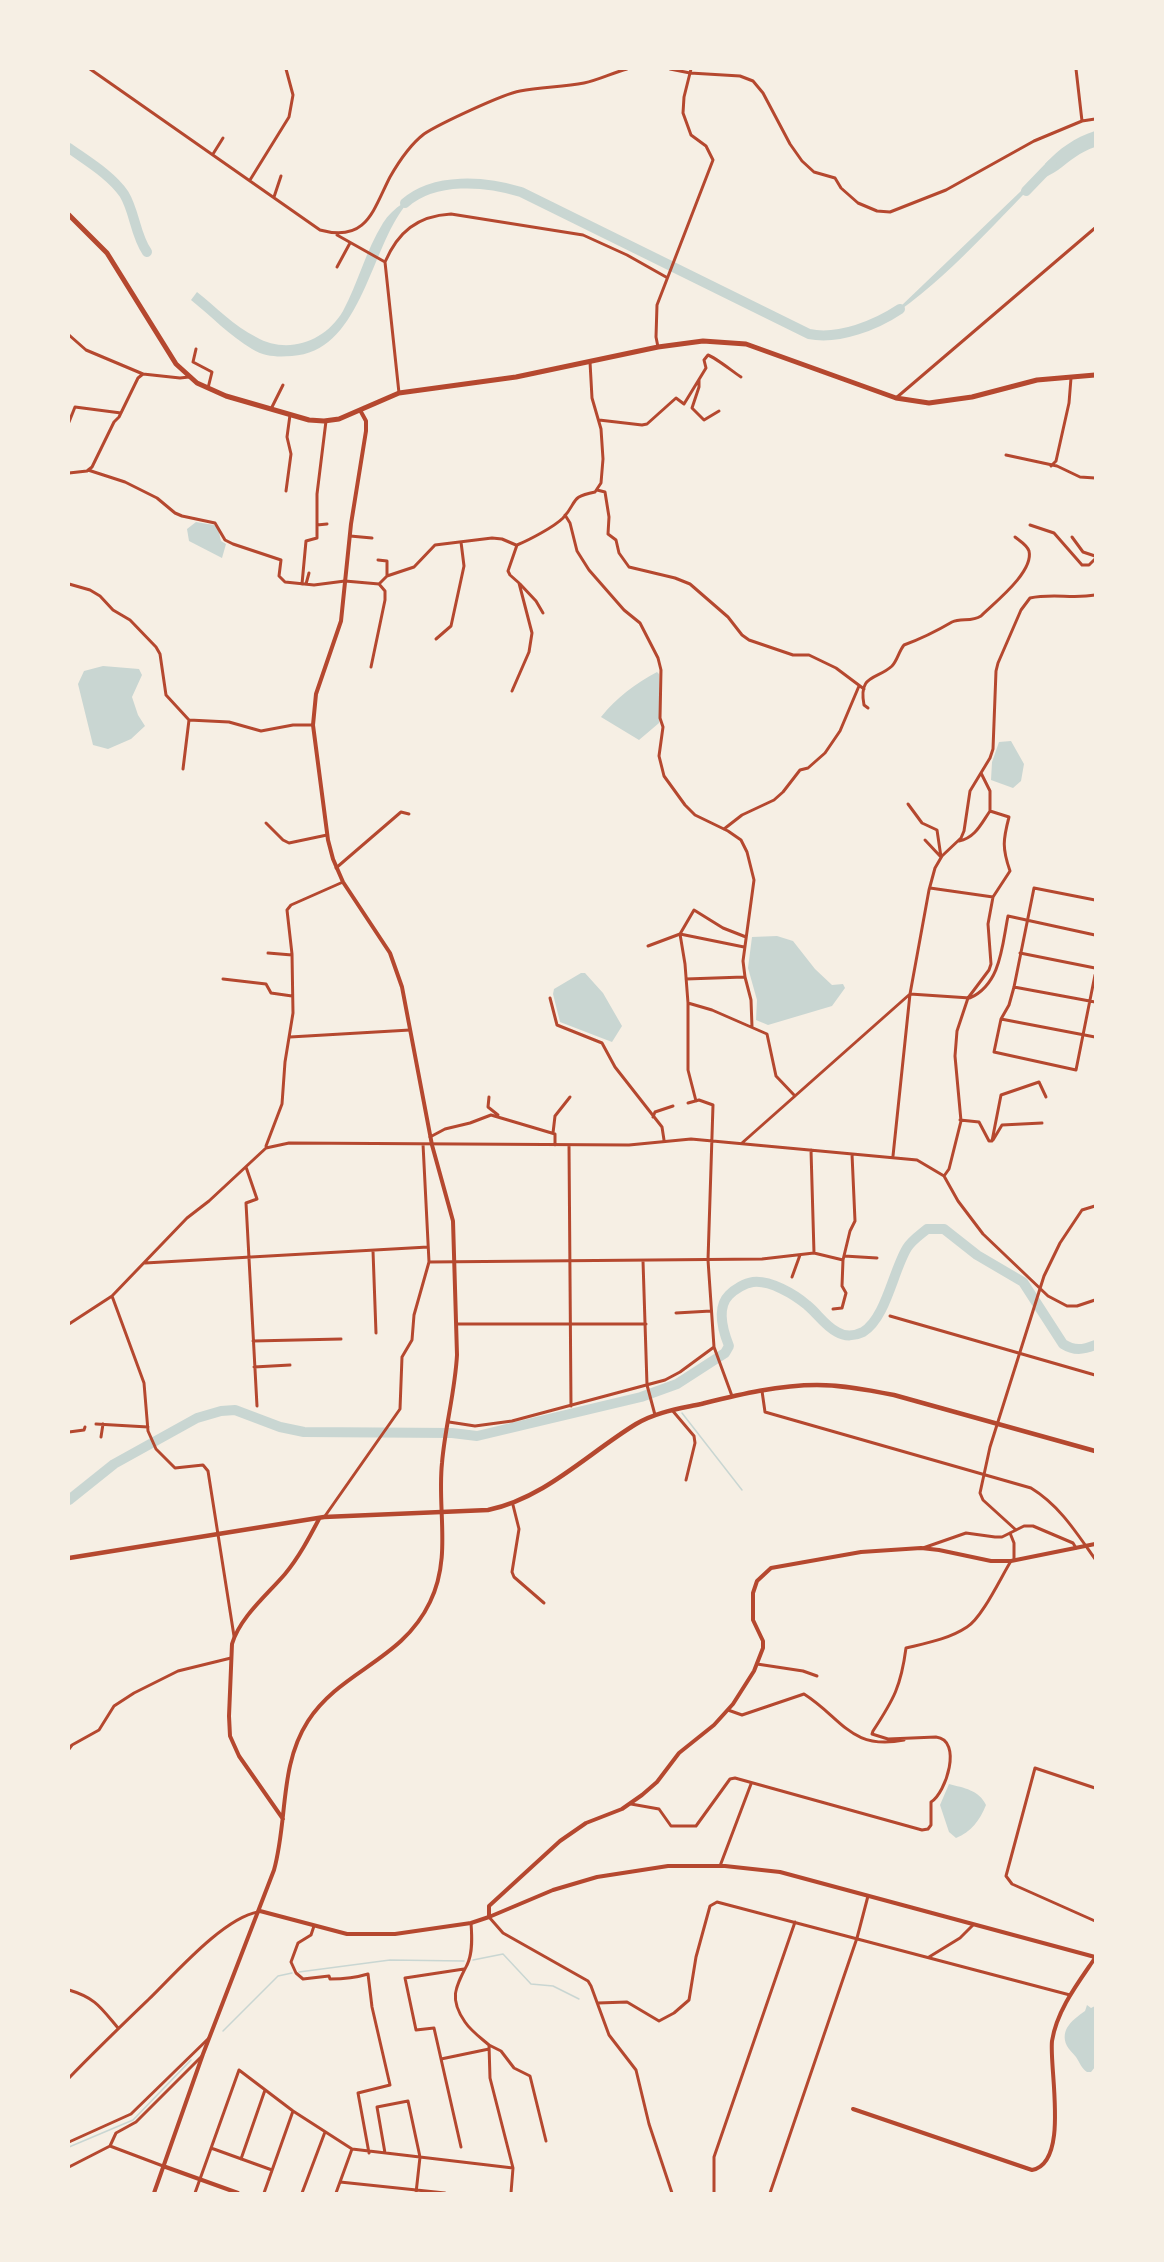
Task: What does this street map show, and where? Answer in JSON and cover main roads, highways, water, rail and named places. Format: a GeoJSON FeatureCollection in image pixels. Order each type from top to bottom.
{"type":"FeatureCollection","features":[{"type":"Feature","properties":{"kind":"main road"},"geometry":{"type":"LineString","coordinates":[[69,215],[107,253],[176,364],[189,377],[208,389],[309,420],[339,419],[399,393],[516,377],[658,347],[702,341],[746,344],[896,398],[929,403],[950,402],[1037,380],[1095,375]]}},
{"type":"Feature","properties":{"kind":"main road"},"geometry":{"type":"LineString","coordinates":[[69,1558],[322,1518],[488,1510],[513,1505],[549,1485],[615,1438],[655,1414],[732,1396],[790,1387],[818,1385],[894,1395],[1095,1451]]}},
{"type":"Feature","properties":{"kind":"waterway"},"geometry":{"type":"LineString","coordinates":[[69,148],[119,187],[131,208],[147,252]]}},
{"type":"Feature","properties":{"kind":"waterway"},"geometry":{"type":"LineString","coordinates":[[1026,191],[1052,164]]}},
{"type":"Feature","properties":{"kind":"waterway"},"geometry":{"type":"LineString","coordinates":[[405,203],[417,195],[445,185],[492,185],[521,192],[809,334],[832,335],[857,330],[900,309]]}},
{"type":"Feature","properties":{"kind":"waterway"},"geometry":{"type":"LineString","coordinates":[[69,1500],[114,1464],[197,1418],[221,1411],[235,1410],[280,1427],[304,1432],[452,1433],[477,1436],[641,1397],[677,1384],[725,1353],[729,1346],[723,1327],[722,1313],[725,1300],[731,1293],[750,1283],[767,1283],[782,1289],[807,1305],[840,1334],[857,1334],[863,1332],[878,1316],[907,1248],[927,1229],[944,1229],[977,1255],[1023,1282],[1063,1344],[1079,1349],[1095,1345]]}},
{"type":"Feature","properties":{"kind":"waterway"},"geometry":{"type":"LineString","coordinates":[[682,1413],[742,1490]]}},
{"type":"Feature","properties":{"kind":"waterway"},"geometry":{"type":"LineString","coordinates":[[473,1960],[503,1954],[531,1984],[553,1986],[579,1999]]}},
{"type":"Feature","properties":{"kind":"waterway"},"geometry":{"type":"LineString","coordinates":[[299,1972],[390,1960],[464,1961]]}},
{"type":"Feature","properties":{"kind":"waterway"},"geometry":{"type":"LineString","coordinates":[[223,2031],[278,1976],[292,1973]]}},
{"type":"Feature","properties":{"kind":"waterway"},"geometry":{"type":"LineString","coordinates":[[69,2147],[133,2120],[191,2060]]}}]}
